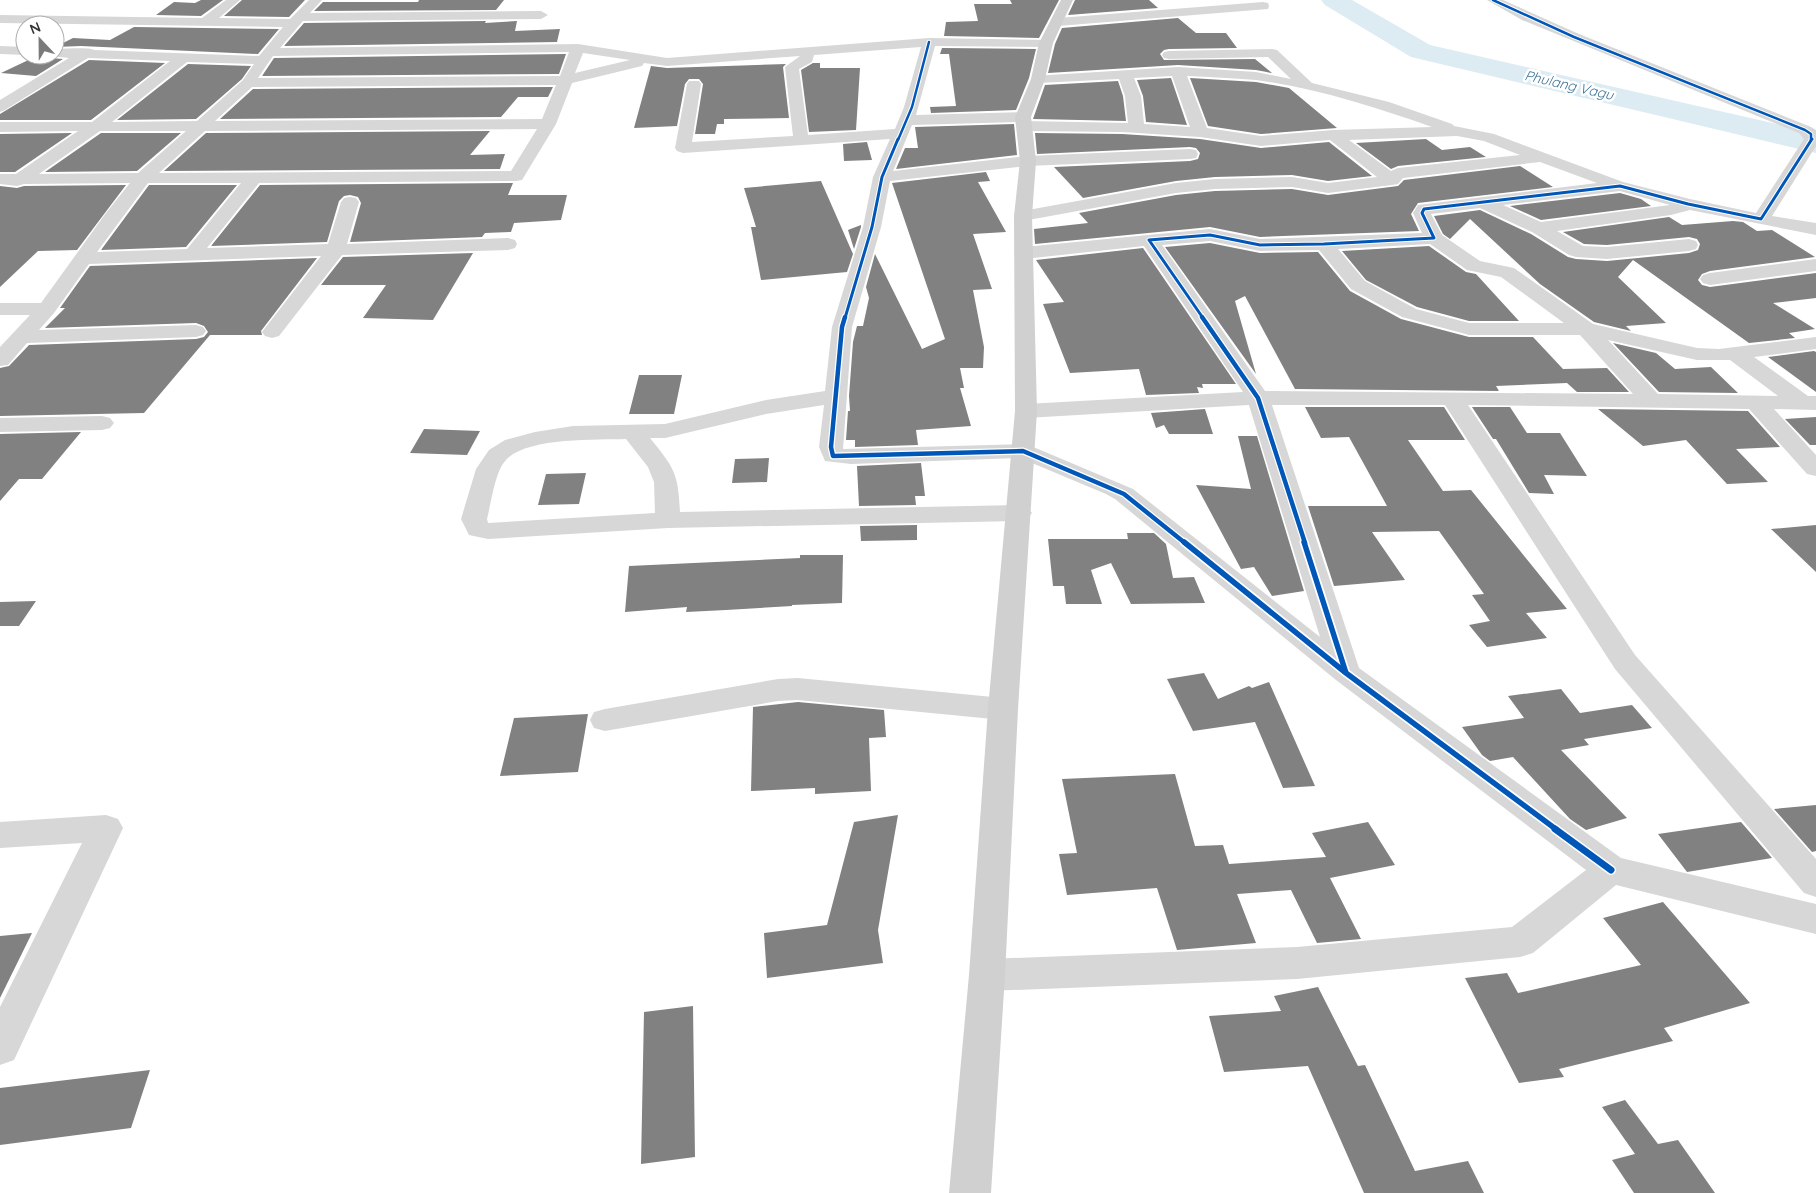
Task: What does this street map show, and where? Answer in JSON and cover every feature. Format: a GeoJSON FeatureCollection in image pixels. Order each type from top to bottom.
{"type":"FeatureCollection","features":[{"type":"Feature","properties":{"kind":"street"},"geometry":{"type":"LineString","coordinates":[[205,22],[234,0]]}},
{"type":"Feature","properties":{"kind":"street"},"geometry":{"type":"LineString","coordinates":[[0,360],[47,309],[143,178],[248,83],[266,56],[296,20],[316,0]]}},
{"type":"Feature","properties":{"kind":"street"},"geometry":{"type":"LineString","coordinates":[[418,49],[466,0]]}},
{"type":"Feature","properties":{"kind":"street"},"geometry":{"type":"LineString","coordinates":[[1112,5],[1198,0]]}},
{"type":"Feature","properties":{"kind":"street"},"geometry":{"type":"LineString","coordinates":[[1493,0],[1574,37],[1811,134],[1812,139],[1761,219]]}},
{"type":"Feature","properties":{"kind":"street"},"geometry":{"type":"LineString","coordinates":[[397,16],[408,6]]}},
{"type":"Feature","properties":{"kind":"street"},"geometry":{"type":"LineString","coordinates":[[65,54],[183,58],[418,49],[578,48],[667,62],[928,42],[1057,35],[1263,6]]}},
{"type":"Feature","properties":{"kind":"street"},"geometry":{"type":"LineString","coordinates":[[0,19],[205,22],[397,16],[541,15]]}},
{"type":"Feature","properties":{"kind":"street"},"geometry":{"type":"LineString","coordinates":[[0,107],[137,21]]}},
{"type":"Feature","properties":{"kind":"street"},"geometry":{"type":"LineString","coordinates":[[1057,35],[1125,74],[1178,72],[1256,76],[1308,86],[1384,105],[1458,131],[1488,137],[1620,186],[1688,204],[1816,229]]}},
{"type":"Feature","properties":{"kind":"street"},"geometry":{"type":"LineString","coordinates":[[970,1193],[987,974],[1003,709],[1026,410],[1024,216],[1028,161],[1024,122],[1057,35]]}},
{"type":"Feature","properties":{"kind":"street"},"geometry":{"type":"LineString","coordinates":[[1200,39],[1212,53]]}},
{"type":"Feature","properties":{"kind":"street"},"geometry":{"type":"LineString","coordinates":[[928,42],[904,126],[882,177],[872,227],[842,327],[831,447],[833,456],[1023,451],[1124,494],[1346,673],[1611,870],[1816,919]]}},
{"type":"Feature","properties":{"kind":"street"},"geometry":{"type":"LineString","coordinates":[[0,179],[516,176],[548,124],[578,48]]}},
{"type":"Feature","properties":{"kind":"street"},"geometry":{"type":"LineString","coordinates":[[0,50],[15,51]]}},
{"type":"Feature","properties":{"kind":"street"},"geometry":{"type":"LineString","coordinates":[[801,139],[792,67],[808,59],[807,52]]}},
{"type":"Feature","properties":{"kind":"street"},"geometry":{"type":"LineString","coordinates":[[1156,56],[1212,53],[1272,53],[1308,86]]}},
{"type":"Feature","properties":{"kind":"street"},"geometry":{"type":"LineString","coordinates":[[0,195],[19,179],[94,128],[183,58]]}},
{"type":"Feature","properties":{"kind":"street"},"geometry":{"type":"LineString","coordinates":[[248,83],[565,80],[648,60]]}},
{"type":"Feature","properties":{"kind":"street"},"geometry":{"type":"LineString","coordinates":[[1178,72],[1200,132]]}},
{"type":"Feature","properties":{"kind":"street"},"geometry":{"type":"LineString","coordinates":[[1125,74],[1133,96],[1137,128]]}},
{"type":"Feature","properties":{"kind":"street"},"geometry":{"type":"LineString","coordinates":[[694,84],[682,148],[801,139],[904,126],[1024,122],[1200,132],[1261,141],[1333,135],[1458,131]]}},
{"type":"Feature","properties":{"kind":"street"},"geometry":{"type":"LineString","coordinates":[[0,127],[94,128],[548,124]]}},
{"type":"Feature","properties":{"kind":"street"},"geometry":{"type":"LineString","coordinates":[[1333,135],[1441,207]]}},
{"type":"Feature","properties":{"kind":"street"},"geometry":{"type":"LineString","coordinates":[[882,177],[1028,161],[1190,154]]}},
{"type":"Feature","properties":{"kind":"street"},"geometry":{"type":"LineString","coordinates":[[1024,216],[1176,188],[1216,184],[1292,182],[1328,188],[1395,176],[1541,157]]}},
{"type":"Feature","properties":{"kind":"street"},"geometry":{"type":"LineString","coordinates":[[192,255],[254,178]]}},
{"type":"Feature","properties":{"kind":"street"},"geometry":{"type":"LineString","coordinates":[[1620,186],[1441,207],[1422,211],[1434,238],[1474,266],[1506,272],[1586,330],[1650,400]]}},
{"type":"Feature","properties":{"kind":"street"},"geometry":{"type":"LineString","coordinates":[[272,332],[335,250],[350,202]]}},
{"type":"Feature","properties":{"kind":"street"},"geometry":{"type":"LineString","coordinates":[[1484,203],[1540,228],[1576,251],[1590,254],[1689,245]]}},
{"type":"Feature","properties":{"kind":"street"},"geometry":{"type":"LineString","coordinates":[[1540,228],[1671,210],[1688,204]]}},
{"type":"Feature","properties":{"kind":"street"},"geometry":{"type":"LineString","coordinates":[[1024,253],[1210,235],[1260,245],[1324,244],[1434,238]]}},
{"type":"Feature","properties":{"kind":"street"},"geometry":{"type":"LineString","coordinates":[[1149,240],[1258,398],[1346,673]]}},
{"type":"Feature","properties":{"kind":"street"},"geometry":{"type":"LineString","coordinates":[[84,258],[508,244]]}},
{"type":"Feature","properties":{"kind":"street"},"geometry":{"type":"LineString","coordinates":[[1324,244],[1358,285],[1409,314],[1469,329],[1586,330],[1697,354],[1734,353],[1816,344]]}},
{"type":"Feature","properties":{"kind":"street"},"geometry":{"type":"LineString","coordinates":[[1710,279],[1816,266]]}},
{"type":"Feature","properties":{"kind":"street"},"geometry":{"type":"LineString","coordinates":[[0,309],[47,309]]}},
{"type":"Feature","properties":{"kind":"street"},"geometry":{"type":"LineString","coordinates":[[22,337],[196,331]]}},
{"type":"Feature","properties":{"kind":"street"},"geometry":{"type":"LineString","coordinates":[[1734,353],[1809,403]]}},
{"type":"Feature","properties":{"kind":"street"},"geometry":{"type":"LineString","coordinates":[[835,396],[766,407],[665,430],[573,433],[535,438],[513,445],[497,455],[488,469],[474,519],[478,529],[488,531],[668,520],[1019,513]]}},
{"type":"Feature","properties":{"kind":"street"},"geometry":{"type":"LineString","coordinates":[[1026,410],[1258,398],[1452,398],[1809,403]]}},
{"type":"Feature","properties":{"kind":"street"},"geometry":{"type":"LineString","coordinates":[[1452,398],[1625,662],[1816,883]]}},
{"type":"Feature","properties":{"kind":"street"},"geometry":{"type":"LineString","coordinates":[[1754,401],[1816,469]]}},
{"type":"Feature","properties":{"kind":"street"},"geometry":{"type":"LineString","coordinates":[[0,425],[102,423]]}},
{"type":"Feature","properties":{"kind":"street"},"geometry":{"type":"LineString","coordinates":[[633,432],[660,466],[666,482],[668,520]]}},
{"type":"Feature","properties":{"kind":"street"},"geometry":{"type":"LineString","coordinates":[[605,720],[778,690],[798,689],[1003,709]]}},
{"type":"Feature","properties":{"kind":"street"},"geometry":{"type":"LineString","coordinates":[[0,834],[106,828],[0,1047]]}},
{"type":"Feature","properties":{"kind":"street"},"geometry":{"type":"LineString","coordinates":[[987,974],[1298,963],[1520,942],[1611,870]]}},
{"type":"Feature","properties":{"kind":"building"},"geometry":{"type":"Polygon","coordinates":[[[201,0],[223,0],[201,16],[156,15],[174,2],[195,3],[201,0]]]}},
{"type":"Feature","properties":{"kind":"building"},"geometry":{"type":"Polygon","coordinates":[[[242,0],[305,0],[289,17],[224,16],[242,0]]]}},
{"type":"Feature","properties":{"kind":"building"},"geometry":{"type":"Polygon","coordinates":[[[419,0],[504,0],[496,10],[314,11],[323,2],[418,2],[419,0]]]}},
{"type":"Feature","properties":{"kind":"building"},"geometry":{"type":"Polygon","coordinates":[[[1010,0],[1059,0],[1039,38],[944,36],[946,22],[978,21],[974,4],[1012,4],[1010,0]]]}},
{"type":"Feature","properties":{"kind":"building"},"geometry":{"type":"Polygon","coordinates":[[[1075,0],[1149,0],[1158,8],[1068,15],[1075,0]]]}},
{"type":"Feature","properties":{"kind":"building"},"geometry":{"type":"Polygon","coordinates":[[[1178,18],[1196,33],[1226,33],[1237,48],[1169,49],[1164,50],[1160,54],[1164,60],[1255,59],[1272,73],[1256,70],[1178,65],[1048,73],[1055,44],[1062,28],[1178,18]]]}},
{"type":"Feature","properties":{"kind":"building"},"geometry":{"type":"Polygon","coordinates":[[[486,21],[485,23],[517,21],[515,31],[560,29],[557,42],[284,46],[304,23],[486,21]]]}},
{"type":"Feature","properties":{"kind":"building"},"geometry":{"type":"Polygon","coordinates":[[[134,27],[279,29],[258,54],[65,47],[65,42],[73,38],[110,40],[134,27]]]}},
{"type":"Feature","properties":{"kind":"building"},"geometry":{"type":"Polygon","coordinates":[[[942,48],[1036,49],[1029,78],[1016,110],[931,113],[930,107],[956,106],[949,54],[940,54],[942,48]]]}},
{"type":"Feature","properties":{"kind":"building"},"geometry":{"type":"Polygon","coordinates":[[[566,54],[559,74],[262,76],[274,58],[566,54]]]}},
{"type":"Feature","properties":{"kind":"building"},"geometry":{"type":"Polygon","coordinates":[[[89,60],[165,63],[91,120],[0,120],[0,114],[89,60]]]}},
{"type":"Feature","properties":{"kind":"building"},"geometry":{"type":"Polygon","coordinates":[[[813,63],[820,63],[820,68],[860,68],[856,130],[809,132],[801,70],[813,63]]]}},
{"type":"Feature","properties":{"kind":"building"},"geometry":{"type":"Polygon","coordinates":[[[188,64],[251,66],[242,79],[196,119],[117,120],[188,64]]]}},
{"type":"Feature","properties":{"kind":"building"},"geometry":{"type":"Polygon","coordinates":[[[786,64],[783,67],[789,118],[724,119],[724,124],[717,124],[715,134],[695,134],[703,84],[699,79],[689,79],[685,84],[677,126],[634,128],[651,66],[667,68],[786,64]]]}},
{"type":"Feature","properties":{"kind":"building"},"geometry":{"type":"Polygon","coordinates":[[[18,65],[53,65],[36,76],[1,73],[18,65]]]}},
{"type":"Feature","properties":{"kind":"building"},"geometry":{"type":"Polygon","coordinates":[[[1171,78],[1187,125],[1146,122],[1143,96],[1137,80],[1171,78]]]}},
{"type":"Feature","properties":{"kind":"building"},"geometry":{"type":"Polygon","coordinates":[[[1190,78],[1256,82],[1289,88],[1337,128],[1261,134],[1208,126],[1190,78]]]}},
{"type":"Feature","properties":{"kind":"building"},"geometry":{"type":"Polygon","coordinates":[[[1118,81],[1123,96],[1126,121],[1033,119],[1045,85],[1118,81]]]}},
{"type":"Feature","properties":{"kind":"building"},"geometry":{"type":"Polygon","coordinates":[[[553,87],[548,97],[518,97],[501,117],[220,119],[253,89],[553,87]]]}},
{"type":"Feature","properties":{"kind":"building"},"geometry":{"type":"Polygon","coordinates":[[[1014,124],[1017,155],[896,169],[905,148],[918,148],[915,127],[1014,124]]]}},
{"type":"Feature","properties":{"kind":"building"},"geometry":{"type":"Polygon","coordinates":[[[490,131],[470,155],[505,154],[500,169],[164,171],[206,133],[490,131]]]}},
{"type":"Feature","properties":{"kind":"building"},"geometry":{"type":"Polygon","coordinates":[[[72,133],[15,172],[0,172],[0,134],[72,133]]]}},
{"type":"Feature","properties":{"kind":"building"},"geometry":{"type":"Polygon","coordinates":[[[101,133],[181,133],[137,171],[45,172],[101,133]]]}},
{"type":"Feature","properties":{"kind":"building"},"geometry":{"type":"Polygon","coordinates":[[[1035,133],[1122,134],[1200,139],[1261,148],[1329,142],[1372,176],[1328,181],[1292,175],[1215,177],[1176,181],[1083,198],[1054,167],[1190,161],[1198,159],[1200,153],[1196,148],[1190,147],[1037,154],[1035,133]]]}},
{"type":"Feature","properties":{"kind":"building"},"geometry":{"type":"Polygon","coordinates":[[[1426,139],[1442,150],[1470,147],[1486,157],[1398,166],[1391,169],[1356,143],[1426,139]]]}},
{"type":"Feature","properties":{"kind":"building"},"geometry":{"type":"Polygon","coordinates":[[[867,142],[872,160],[844,161],[843,144],[867,142]]]}},
{"type":"Feature","properties":{"kind":"building"},"geometry":{"type":"Polygon","coordinates":[[[1520,166],[1553,187],[1418,203],[1411,214],[1419,231],[1260,237],[1210,227],[1035,244],[1034,229],[1088,223],[1079,213],[1176,195],[1215,191],[1292,189],[1328,195],[1398,186],[1404,180],[1520,166]]]}},
{"type":"Feature","properties":{"kind":"building"},"geometry":{"type":"Polygon","coordinates":[[[986,172],[990,181],[978,182],[1006,232],[973,234],[992,289],[973,290],[984,347],[983,368],[960,368],[964,388],[960,388],[971,426],[916,430],[918,445],[855,447],[855,440],[846,440],[848,411],[850,411],[849,396],[853,342],[857,326],[863,326],[869,298],[866,287],[875,254],[922,349],[945,339],[892,183],[986,172]]]}},
{"type":"Feature","properties":{"kind":"building"},"geometry":{"type":"Polygon","coordinates":[[[821,181],[853,254],[847,272],[761,280],[751,227],[756,227],[744,188],[821,181]]]}},
{"type":"Feature","properties":{"kind":"building"},"geometry":{"type":"Polygon","coordinates":[[[513,183],[508,195],[567,195],[561,220],[514,223],[511,232],[485,233],[482,237],[350,242],[361,203],[358,197],[350,195],[344,196],[339,201],[327,242],[211,246],[260,185],[513,183]]]}},
{"type":"Feature","properties":{"kind":"building"},"geometry":{"type":"Polygon","coordinates":[[[126,185],[77,250],[38,251],[0,287],[0,186],[17,188],[24,186],[126,185]]]}},
{"type":"Feature","properties":{"kind":"building"},"geometry":{"type":"Polygon","coordinates":[[[149,185],[237,185],[186,247],[101,250],[149,185]]]}},
{"type":"Feature","properties":{"kind":"building"},"geometry":{"type":"Polygon","coordinates":[[[1620,193],[1641,199],[1651,206],[1541,220],[1510,206],[1620,193]]]}},
{"type":"Feature","properties":{"kind":"building"},"geometry":{"type":"Polygon","coordinates":[[[1480,210],[1531,234],[1568,257],[1576,259],[1607,261],[1689,253],[1698,250],[1700,244],[1697,239],[1689,237],[1607,245],[1584,244],[1563,232],[1669,217],[1682,225],[1733,221],[1743,222],[1757,231],[1772,230],[1815,257],[1710,271],[1702,274],[1698,280],[1702,285],[1710,287],[1816,273],[1816,298],[1773,303],[1815,329],[1789,333],[1795,338],[1749,343],[1633,260],[1618,277],[1666,323],[1626,326],[1631,331],[1594,322],[1540,284],[1470,219],[1450,239],[1443,234],[1434,216],[1480,210]]]}},
{"type":"Feature","properties":{"kind":"building"},"geometry":{"type":"Polygon","coordinates":[[[861,225],[861,227],[854,249],[848,230],[861,225]]]}},
{"type":"Feature","properties":{"kind":"building"},"geometry":{"type":"Polygon","coordinates":[[[1210,243],[1260,253],[1318,252],[1350,291],[1401,319],[1469,337],[1533,337],[1563,369],[1607,368],[1629,392],[1577,392],[1567,383],[1496,386],[1499,391],[1295,389],[1245,296],[1235,301],[1256,374],[1165,247],[1210,243]]]}},
{"type":"Feature","properties":{"kind":"building"},"geometry":{"type":"Polygon","coordinates":[[[1429,246],[1466,272],[1476,274],[1519,321],[1469,321],[1417,307],[1366,280],[1342,251],[1429,246]]]}},
{"type":"Feature","properties":{"kind":"building"},"geometry":{"type":"Polygon","coordinates":[[[1143,248],[1236,384],[1202,384],[1203,388],[1197,387],[1199,393],[1146,395],[1139,369],[1070,373],[1043,304],[1064,302],[1036,260],[1143,248]]]}},
{"type":"Feature","properties":{"kind":"building"},"geometry":{"type":"Polygon","coordinates":[[[473,253],[433,320],[363,318],[386,285],[321,285],[343,257],[473,253]]]}},
{"type":"Feature","properties":{"kind":"building"},"geometry":{"type":"Polygon","coordinates":[[[317,258],[261,331],[262,335],[210,335],[144,413],[0,416],[0,368],[9,366],[29,345],[196,339],[204,337],[208,332],[204,326],[196,323],[45,328],[65,308],[60,308],[90,266],[317,258]]]}},
{"type":"Feature","properties":{"kind":"building"},"geometry":{"type":"Polygon","coordinates":[[[1613,343],[1656,353],[1675,369],[1711,367],[1738,393],[1659,392],[1613,343]]]}},
{"type":"Feature","properties":{"kind":"building"},"geometry":{"type":"Polygon","coordinates":[[[1816,352],[1816,392],[1768,357],[1816,352]]]}},
{"type":"Feature","properties":{"kind":"building"},"geometry":{"type":"Polygon","coordinates":[[[639,375],[682,375],[674,414],[629,414],[639,375]]]}},
{"type":"Feature","properties":{"kind":"building"},"geometry":{"type":"Polygon","coordinates":[[[1305,407],[1444,407],[1465,440],[1408,440],[1443,491],[1471,490],[1567,609],[1526,613],[1547,638],[1487,647],[1469,625],[1490,621],[1472,595],[1484,594],[1439,531],[1372,532],[1405,580],[1334,586],[1308,506],[1387,506],[1349,437],[1321,438],[1305,407]]]}},
{"type":"Feature","properties":{"kind":"building"},"geometry":{"type":"Polygon","coordinates":[[[1472,407],[1510,407],[1527,433],[1560,433],[1587,476],[1544,475],[1554,494],[1529,493],[1496,439],[1493,439],[1472,407]]]}},
{"type":"Feature","properties":{"kind":"building"},"geometry":{"type":"Polygon","coordinates":[[[1205,409],[1213,434],[1169,434],[1164,425],[1156,428],[1151,413],[1205,409]]]}},
{"type":"Feature","properties":{"kind":"building"},"geometry":{"type":"Polygon","coordinates":[[[1598,409],[1748,411],[1780,447],[1736,449],[1768,482],[1727,484],[1686,440],[1643,446],[1598,409]]]}},
{"type":"Feature","properties":{"kind":"building"},"geometry":{"type":"Polygon","coordinates":[[[1816,417],[1816,445],[1810,445],[1785,419],[1816,417]]]}},
{"type":"Feature","properties":{"kind":"building"},"geometry":{"type":"Polygon","coordinates":[[[424,429],[480,431],[467,455],[410,453],[424,429]]]}},
{"type":"Feature","properties":{"kind":"building"},"geometry":{"type":"Polygon","coordinates":[[[81,432],[42,479],[19,479],[0,501],[0,434],[81,432]]]}},
{"type":"Feature","properties":{"kind":"building"},"geometry":{"type":"Polygon","coordinates":[[[1238,436],[1257,436],[1304,591],[1272,596],[1254,567],[1241,569],[1196,485],[1251,489],[1238,436]]]}},
{"type":"Feature","properties":{"kind":"building"},"geometry":{"type":"Polygon","coordinates":[[[769,458],[767,482],[732,483],[735,459],[769,458]]]}},
{"type":"Feature","properties":{"kind":"building"},"geometry":{"type":"Polygon","coordinates":[[[921,463],[925,496],[915,496],[916,505],[859,506],[857,466],[921,463]]]}},
{"type":"Feature","properties":{"kind":"building"},"geometry":{"type":"Polygon","coordinates":[[[586,473],[579,504],[538,505],[546,474],[586,473]]]}},
{"type":"Feature","properties":{"kind":"building"},"geometry":{"type":"Polygon","coordinates":[[[917,525],[917,540],[861,541],[860,526],[917,525]]]}},
{"type":"Feature","properties":{"kind":"building"},"geometry":{"type":"Polygon","coordinates":[[[1816,525],[1816,572],[1771,529],[1816,525]]]}},
{"type":"Feature","properties":{"kind":"building"},"geometry":{"type":"Polygon","coordinates":[[[1127,533],[1154,533],[1166,544],[1173,578],[1194,577],[1205,603],[1131,604],[1111,563],[1091,570],[1102,604],[1066,604],[1064,586],[1053,586],[1048,539],[1128,539],[1127,533]]]}},
{"type":"Feature","properties":{"kind":"building"},"geometry":{"type":"Polygon","coordinates":[[[800,555],[843,555],[842,603],[686,612],[687,607],[625,612],[629,566],[800,558],[800,555]]]}},
{"type":"Feature","properties":{"kind":"building"},"geometry":{"type":"Polygon","coordinates":[[[36,601],[19,626],[0,626],[0,602],[36,601]]]}},
{"type":"Feature","properties":{"kind":"building"},"geometry":{"type":"Polygon","coordinates":[[[1204,673],[1218,699],[1249,686],[1252,688],[1269,682],[1315,786],[1283,788],[1255,722],[1193,731],[1167,679],[1204,673]]]}},
{"type":"Feature","properties":{"kind":"building"},"geometry":{"type":"Polygon","coordinates":[[[1561,689],[1580,713],[1632,705],[1652,728],[1584,739],[1589,745],[1561,750],[1627,818],[1586,830],[1570,819],[1513,757],[1490,761],[1482,755],[1462,727],[1524,718],[1508,696],[1561,689]]]}},
{"type":"Feature","properties":{"kind":"building"},"geometry":{"type":"Polygon","coordinates":[[[798,702],[884,710],[886,737],[869,738],[871,791],[815,794],[815,788],[751,791],[753,707],[798,702]]]}},
{"type":"Feature","properties":{"kind":"building"},"geometry":{"type":"Polygon","coordinates":[[[588,714],[578,772],[500,776],[514,718],[588,714]]]}},
{"type":"Feature","properties":{"kind":"building"},"geometry":{"type":"Polygon","coordinates":[[[1175,774],[1195,846],[1223,845],[1229,864],[1326,857],[1312,833],[1368,822],[1395,865],[1330,878],[1361,939],[1317,943],[1291,890],[1237,894],[1256,943],[1177,950],[1157,888],[1067,895],[1059,854],[1077,853],[1062,779],[1175,774]]]}},
{"type":"Feature","properties":{"kind":"building"},"geometry":{"type":"Polygon","coordinates":[[[1816,805],[1816,851],[1812,852],[1774,809],[1816,805]]]}},
{"type":"Feature","properties":{"kind":"building"},"geometry":{"type":"Polygon","coordinates":[[[898,815],[878,930],[883,963],[767,978],[764,933],[827,925],[854,822],[898,815]]]}},
{"type":"Feature","properties":{"kind":"building"},"geometry":{"type":"Polygon","coordinates":[[[1741,822],[1772,858],[1687,872],[1658,834],[1741,822]]]}},
{"type":"Feature","properties":{"kind":"building"},"geometry":{"type":"Polygon","coordinates":[[[1663,902],[1750,1003],[1664,1028],[1673,1041],[1559,1069],[1564,1077],[1519,1083],[1465,978],[1507,973],[1518,993],[1641,965],[1603,918],[1663,902]]]}},
{"type":"Feature","properties":{"kind":"building"},"geometry":{"type":"Polygon","coordinates":[[[32,933],[0,998],[0,936],[32,933]]]}},
{"type":"Feature","properties":{"kind":"building"},"geometry":{"type":"Polygon","coordinates":[[[1318,987],[1358,1066],[1365,1065],[1415,1171],[1468,1161],[1484,1193],[1364,1193],[1308,1066],[1224,1072],[1209,1016],[1281,1011],[1274,996],[1318,987]]]}},
{"type":"Feature","properties":{"kind":"building"},"geometry":{"type":"Polygon","coordinates":[[[693,1006],[695,1157],[641,1164],[644,1012],[693,1006]]]}},
{"type":"Feature","properties":{"kind":"building"},"geometry":{"type":"Polygon","coordinates":[[[150,1070],[131,1128],[0,1145],[0,1088],[150,1070]]]}},
{"type":"Feature","properties":{"kind":"building"},"geometry":{"type":"Polygon","coordinates":[[[1625,1100],[1658,1144],[1678,1140],[1715,1193],[1634,1193],[1612,1160],[1635,1154],[1602,1107],[1625,1100]]]}},
{"type":"Feature","properties":{"kind":"waterway","name":"Phulang Vagu"},"geometry":{"type":"LineString","coordinates":[[1334,0],[1421,51],[1816,143]]}},
{"type":"Feature","properties":{"kind":"cycle path"},"geometry":{"type":"LineString","coordinates":[[1346,673],[1258,398],[1149,240],[1210,235],[1260,245],[1324,244],[1434,238],[1422,213],[1424,209],[1620,186],[1688,204],[1761,219],[1812,139],[1811,134],[1805,130],[1574,37],[1493,0]]}},
{"type":"Feature","properties":{"kind":"cycle path"},"geometry":{"type":"LineString","coordinates":[[929,42],[912,107],[882,177],[872,227],[842,327],[831,447],[833,456],[1023,451],[1115,489],[1124,494],[1346,673],[1611,870]]}}]}
